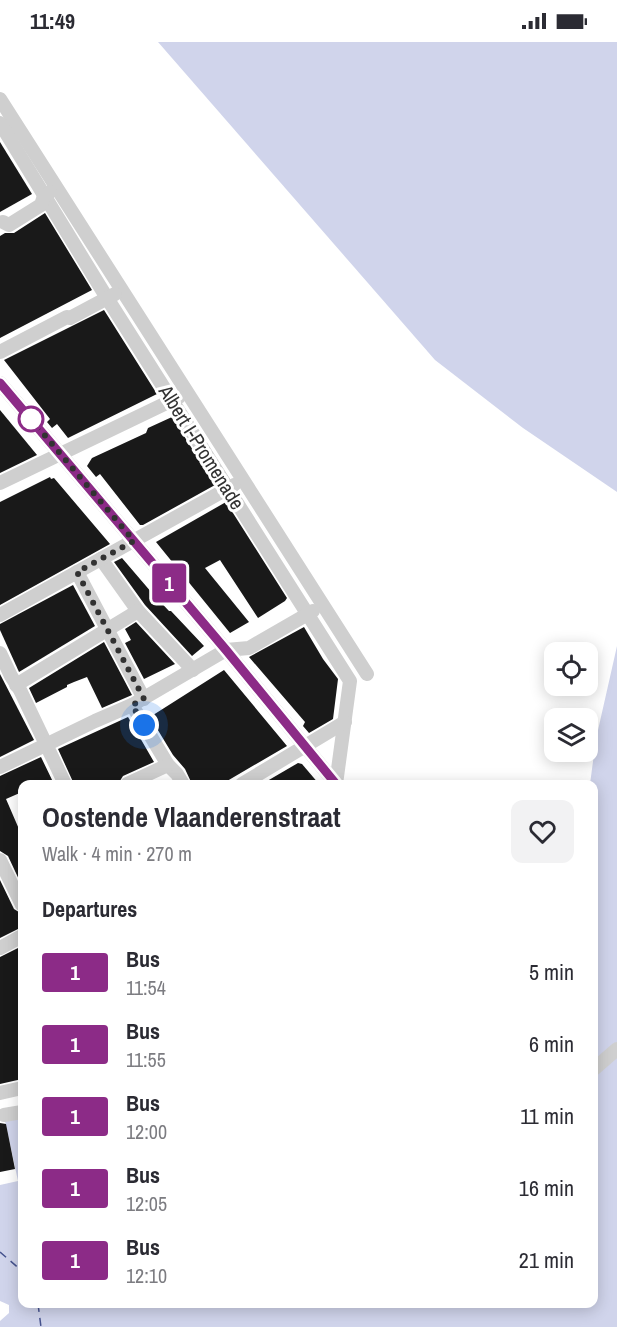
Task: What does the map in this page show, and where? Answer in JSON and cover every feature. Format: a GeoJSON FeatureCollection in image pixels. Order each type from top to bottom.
{"type":"FeatureCollection","features":[{"type":"Feature","properties":{"kind":"street","name":"Albert I-Promenade"},"geometry":{"type":"LineString","coordinates":[[0,99],[46,195],[102,299],[173,400],[350,681],[337,780]]}},
{"type":"Feature","properties":{"kind":"street","name":"Albert I-Promenade"},"geometry":{"type":"LineString","coordinates":[[0,123],[46,195],[122,290],[367,674]]}},
{"type":"Feature","properties":{"kind":"street"},"geometry":{"type":"LineString","coordinates":[[2,223],[9,225],[41,205],[46,195]]}},
{"type":"Feature","properties":{"kind":"street"},"geometry":{"type":"LineString","coordinates":[[0,352],[122,290]]}},
{"type":"Feature","properties":{"kind":"street"},"geometry":{"type":"LineString","coordinates":[[0,382],[333,780]]}},
{"type":"Feature","properties":{"kind":"street"},"geometry":{"type":"LineString","coordinates":[[0,483],[187,393]]}},
{"type":"Feature","properties":{"kind":"street"},"geometry":{"type":"LineString","coordinates":[[0,615],[243,480]]}},
{"type":"Feature","properties":{"kind":"street"},"geometry":{"type":"LineString","coordinates":[[101,559],[138,611],[193,670]]}},
{"type":"Feature","properties":{"kind":"street"},"geometry":{"type":"LineString","coordinates":[[77,572],[108,629],[138,702],[168,765],[181,780]]}},
{"type":"Feature","properties":{"kind":"street"},"geometry":{"type":"LineString","coordinates":[[0,767],[138,702],[226,650],[249,648],[323,606]]}},
{"type":"Feature","properties":{"kind":"street"},"geometry":{"type":"LineString","coordinates":[[16,685],[138,611]]}},
{"type":"Feature","properties":{"kind":"street"},"geometry":{"type":"LineString","coordinates":[[0,653],[63,780]]}},
{"type":"Feature","properties":{"kind":"street"},"geometry":{"type":"LineString","coordinates":[[249,780],[345,722]]}},
{"type":"Feature","properties":{"kind":"street"},"geometry":{"type":"LineString","coordinates":[[136,780],[168,765]]}},
{"type":"Feature","properties":{"kind":"street"},"geometry":{"type":"LineString","coordinates":[[0,860],[18,897]]}},
{"type":"Feature","properties":{"kind":"street"},"geometry":{"type":"LineString","coordinates":[[0,948],[18,938]]}},
{"type":"Feature","properties":{"kind":"street"},"geometry":{"type":"LineString","coordinates":[[598,1066],[617,1049]]}},
{"type":"Feature","properties":{"kind":"street"},"geometry":{"type":"LineString","coordinates":[[4,1116],[18,1113]]}},
{"type":"Feature","properties":{"kind":"water"},"geometry":{"type":"Polygon","coordinates":[[[158,42],[617,42],[617,492],[523,428],[435,360],[158,42]]]}},
{"type":"Feature","properties":{"kind":"water"},"geometry":{"type":"Polygon","coordinates":[[[617,646],[617,1327],[0,1327],[0,1321],[9,1313],[9,1305],[0,1301],[0,1185],[18,1181],[18,1308],[598,1308],[598,780],[591,780],[593,762],[598,762],[598,730],[617,646]]]}},
{"type":"Feature","properties":{"kind":"water"},"geometry":{"type":"Polygon","coordinates":[[[18,1119],[18,1181],[5,1121],[18,1119]]]}},
{"type":"Feature","properties":{"kind":"building"},"geometry":{"type":"Polygon","coordinates":[[[0,142],[32,194],[0,212],[0,142]]]}},
{"type":"Feature","properties":{"kind":"building"},"geometry":{"type":"Polygon","coordinates":[[[45,213],[92,290],[0,338],[0,236],[5,233],[14,233],[45,213]]]}},
{"type":"Feature","properties":{"kind":"building"},"geometry":{"type":"Polygon","coordinates":[[[104,310],[157,394],[68,438],[57,424],[52,428],[47,422],[50,419],[4,360],[104,310]]]}},
{"type":"Feature","properties":{"kind":"building"},"geometry":{"type":"Polygon","coordinates":[[[0,410],[37,455],[0,473],[0,410]]]}},
{"type":"Feature","properties":{"kind":"building"},"geometry":{"type":"Polygon","coordinates":[[[172,417],[215,485],[140,525],[100,474],[96,477],[87,466],[92,458],[146,433],[148,428],[172,417]]]}},
{"type":"Feature","properties":{"kind":"building"},"geometry":{"type":"Polygon","coordinates":[[[50,477],[54,478],[110,544],[0,605],[0,502],[50,477]]]}},
{"type":"Feature","properties":{"kind":"building"},"geometry":{"type":"Polygon","coordinates":[[[226,502],[287,598],[258,618],[220,560],[205,568],[249,622],[230,633],[156,542],[226,502]]]}},
{"type":"Feature","properties":{"kind":"building"},"geometry":{"type":"Polygon","coordinates":[[[122,558],[152,593],[204,646],[192,656],[145,605],[114,562],[122,558]]]}},
{"type":"Feature","properties":{"kind":"building"},"geometry":{"type":"Polygon","coordinates":[[[73,585],[95,626],[19,672],[0,630],[0,624],[73,585]]]}},
{"type":"Feature","properties":{"kind":"building"},"geometry":{"type":"Polygon","coordinates":[[[136,622],[175,664],[144,679],[125,643],[131,640],[125,629],[136,622]]]}},
{"type":"Feature","properties":{"kind":"building"},"geometry":{"type":"Polygon","coordinates":[[[304,627],[338,679],[333,719],[309,733],[303,726],[305,722],[249,657],[304,627]]]}},
{"type":"Feature","properties":{"kind":"building"},"geometry":{"type":"Polygon","coordinates":[[[104,642],[132,695],[102,708],[87,677],[67,685],[36,703],[29,688],[104,642]]]}},
{"type":"Feature","properties":{"kind":"building"},"geometry":{"type":"Polygon","coordinates":[[[224,670],[287,746],[229,780],[190,780],[150,717],[224,670]]]}},
{"type":"Feature","properties":{"kind":"building"},"geometry":{"type":"Polygon","coordinates":[[[0,674],[34,740],[0,757],[0,674]]]}},
{"type":"Feature","properties":{"kind":"building"},"geometry":{"type":"Polygon","coordinates":[[[128,717],[154,762],[123,776],[120,780],[72,780],[58,749],[128,717]]]}},
{"type":"Feature","properties":{"kind":"building"},"geometry":{"type":"Polygon","coordinates":[[[41,757],[52,780],[18,780],[18,794],[6,799],[18,827],[18,877],[8,856],[0,851],[0,776],[41,757]]]}},
{"type":"Feature","properties":{"kind":"building"},"geometry":{"type":"Polygon","coordinates":[[[298,763],[302,764],[316,780],[269,780],[298,763]]]}},
{"type":"Feature","properties":{"kind":"building"},"geometry":{"type":"Polygon","coordinates":[[[0,880],[14,909],[18,912],[18,929],[0,938],[0,880]]]}},
{"type":"Feature","properties":{"kind":"building"},"geometry":{"type":"Polygon","coordinates":[[[18,948],[18,1080],[0,1084],[0,957],[18,948]]]}},
{"type":"Feature","properties":{"kind":"building"},"geometry":{"type":"Polygon","coordinates":[[[0,1123],[6,1124],[15,1169],[0,1172],[0,1123]]]}},
{"type":"Feature","properties":{"kind":"ferry route"},"geometry":{"type":"LineString","coordinates":[[0,1252],[18,1268]]}},
{"type":"Feature","properties":{"kind":"ferry route"},"geometry":{"type":"LineString","coordinates":[[39,1308],[41,1327]]}},
{"type":"Feature","properties":{"kind":"bus line","name":"1"},"geometry":{"type":"LineString","coordinates":[[0,383],[333,780]]}},
{"type":"Feature","properties":{"kind":"route"},"geometry":{"type":"LineString","coordinates":[[31,419],[134,541],[77,572],[144,699],[132,705],[144,725]]}}]}
